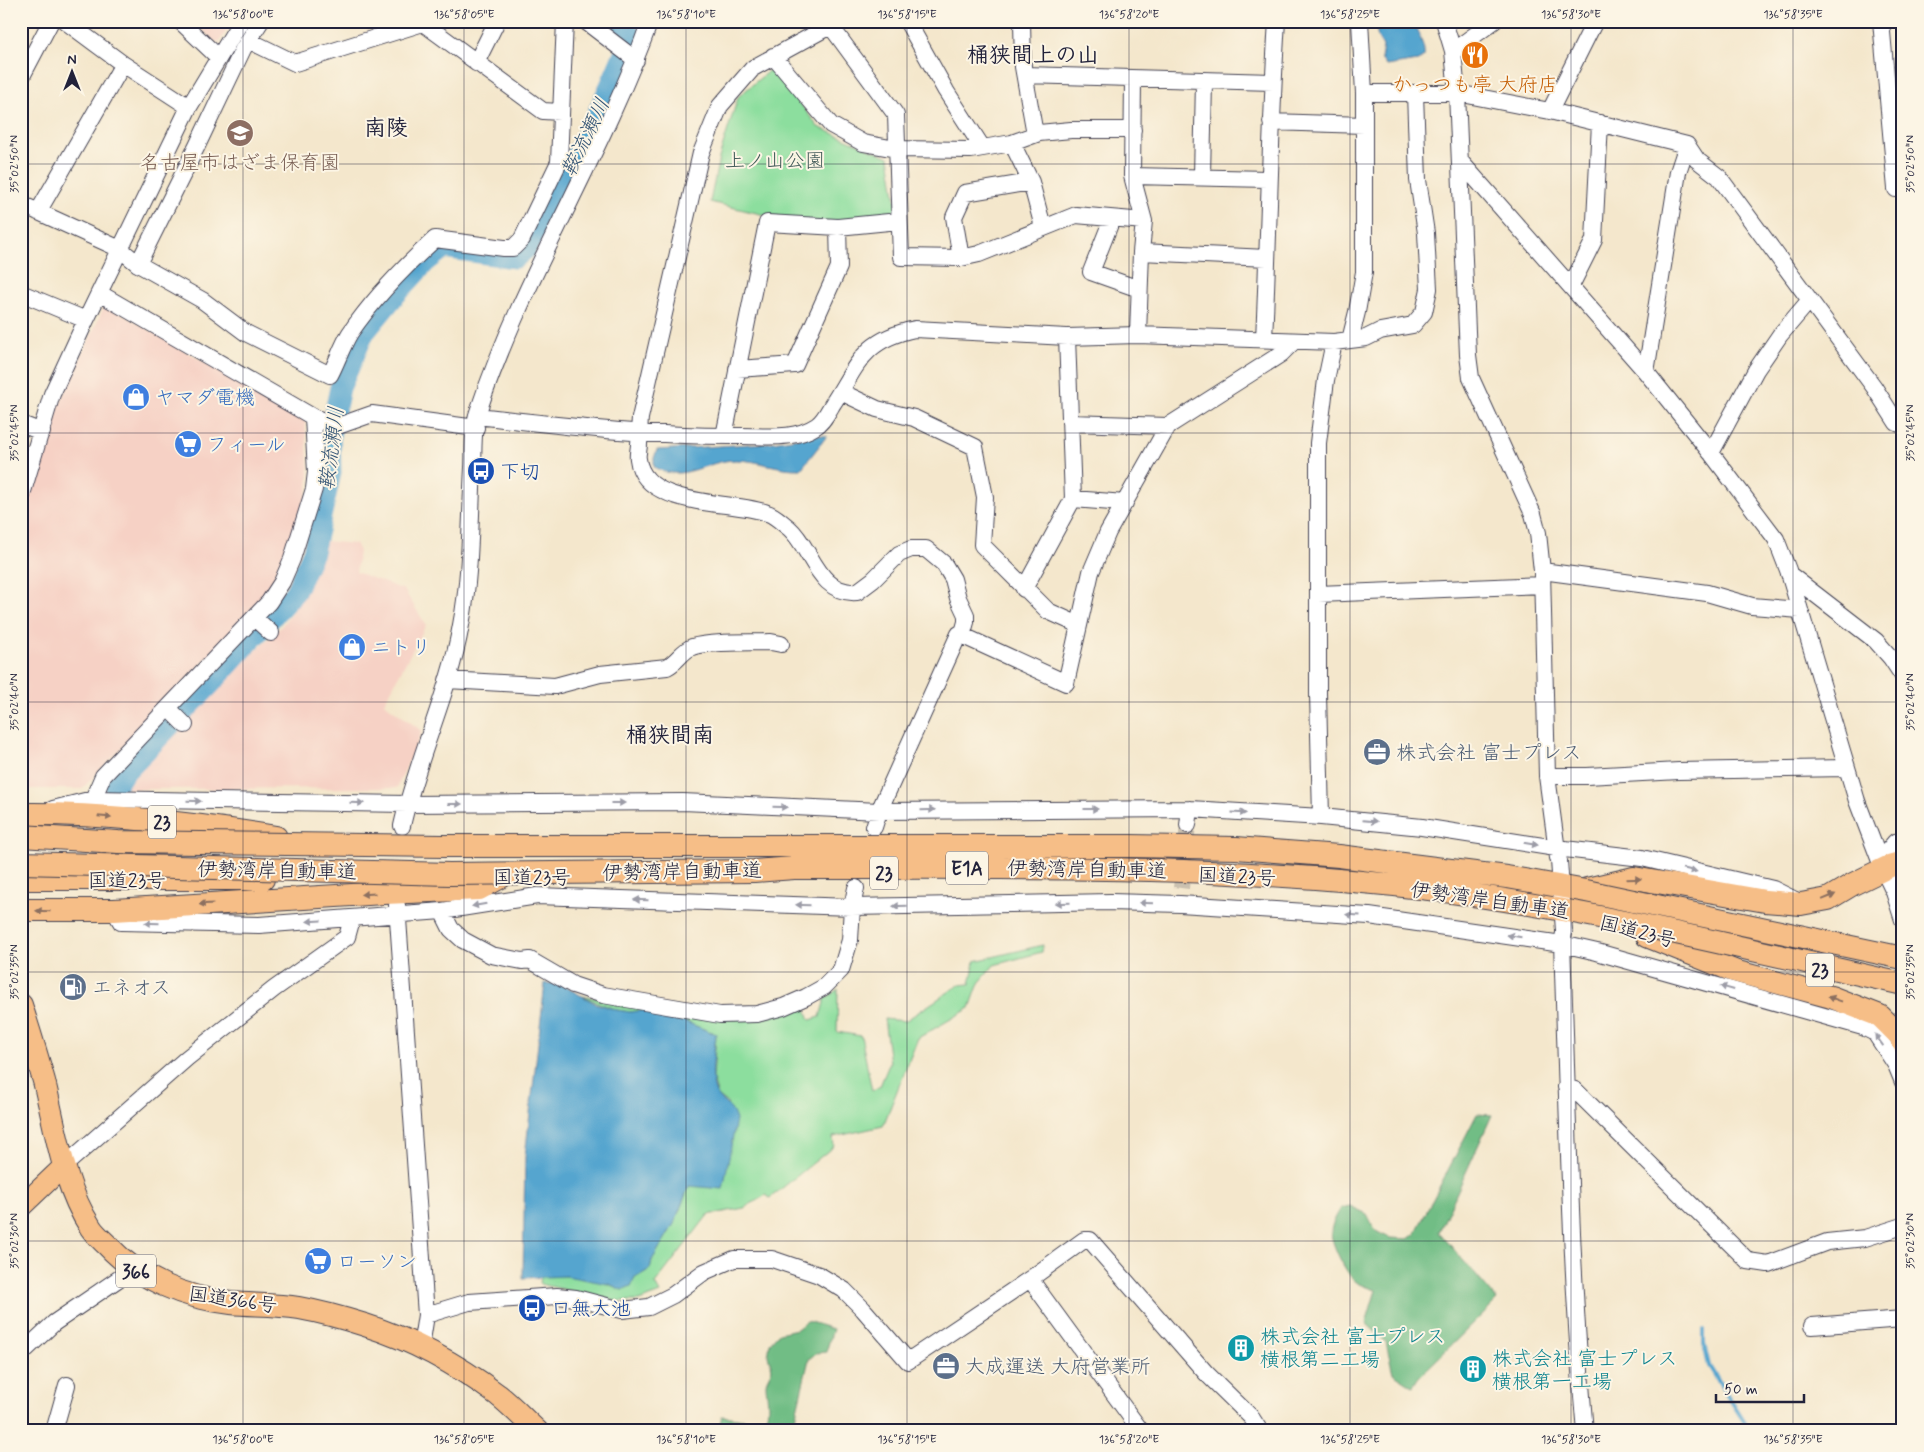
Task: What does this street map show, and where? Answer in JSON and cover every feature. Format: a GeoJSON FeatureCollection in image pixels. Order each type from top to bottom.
{"type":"FeatureCollection","features":[{"type":"Feature","properties":{"kind":"highway","name":"23"},"geometry":{"type":"LineString","coordinates":[[26,814],[76,814],[204,826],[301,841]]}},
{"type":"Feature","properties":{"kind":"highway","name":"伊勢湾岸自動車道"},"geometry":{"type":"LineString","coordinates":[[21,836],[118,842],[444,846],[1131,846],[1236,848],[1339,856],[1507,877],[1586,891],[1903,958]]}},
{"type":"Feature","properties":{"kind":"highway","name":"国道23号"},"geometry":{"type":"LineString","coordinates":[[21,847],[216,840],[656,843],[1019,842],[1241,847],[1354,854],[1462,868],[1587,888],[1836,940],[1903,946]]}},
{"type":"Feature","properties":{"kind":"highway"},"geometry":{"type":"LineString","coordinates":[[1587,888],[1634,878],[1765,901],[1801,904],[1828,899],[1893,866]]}},
{"type":"Feature","properties":{"kind":"highway","name":"伊勢湾岸自動車道"},"geometry":{"type":"LineString","coordinates":[[22,874],[450,874],[754,871],[794,868],[1052,868],[1235,872],[1339,880],[1508,900],[1734,945],[1903,986]]}},
{"type":"Feature","properties":{"kind":"highway","name":"国道23号"},"geometry":{"type":"LineString","coordinates":[[22,874],[191,880],[768,874],[1221,874],[1445,894],[1597,920],[1647,936],[1738,952],[1903,986]]}},
{"type":"Feature","properties":{"kind":"highway"},"geometry":{"type":"LineString","coordinates":[[21,910],[114,910],[479,889],[501,877]]}},
{"type":"Feature","properties":{"kind":"highway"},"geometry":{"type":"LineString","coordinates":[[1647,936],[1734,970],[1831,997],[1880,1016],[1900,1036],[1903,1043]]}},
{"type":"Feature","properties":{"kind":"highway","name":"国道366号"},"geometry":{"type":"LineString","coordinates":[[21,1005],[43,1078],[64,1166],[78,1205],[92,1229],[114,1253],[133,1269],[162,1285],[193,1296],[229,1302],[298,1308],[364,1324],[421,1346],[470,1375],[499,1396],[537,1431]]}},
{"type":"Feature","properties":{"kind":"main road"},"geometry":{"type":"LineString","coordinates":[[21,1207],[64,1166]]}},
{"type":"Feature","properties":{"kind":"street"},"geometry":{"type":"LineString","coordinates":[[21,78],[51,21]]}},
{"type":"Feature","properties":{"kind":"street"},"geometry":{"type":"LineString","coordinates":[[65,21],[123,64],[189,107]]}},
{"type":"Feature","properties":{"kind":"street"},"geometry":{"type":"LineString","coordinates":[[180,21],[218,57]]}},
{"type":"Feature","properties":{"kind":"street"},"geometry":{"type":"LineString","coordinates":[[21,498],[52,394],[189,107],[240,21]]}},
{"type":"Feature","properties":{"kind":"street"},"geometry":{"type":"LineString","coordinates":[[138,264],[243,49],[250,41],[261,21]]}},
{"type":"Feature","properties":{"kind":"street"},"geometry":{"type":"LineString","coordinates":[[476,63],[497,21]]}},
{"type":"Feature","properties":{"kind":"street"},"geometry":{"type":"LineString","coordinates":[[21,204],[120,249],[138,264],[202,300],[246,333],[330,375],[349,335],[386,286],[435,239],[504,248],[513,248],[522,240],[559,162],[565,21]]}},
{"type":"Feature","properties":{"kind":"street"},"geometry":{"type":"LineString","coordinates":[[585,21],[636,60]]}},
{"type":"Feature","properties":{"kind":"street"},"geometry":{"type":"LineString","coordinates":[[402,826],[407,804],[447,680],[462,617],[476,422],[493,369],[537,270],[636,60],[650,21]]}},
{"type":"Feature","properties":{"kind":"street"},"geometry":{"type":"LineString","coordinates":[[906,21],[946,91],[982,147]]}},
{"type":"Feature","properties":{"kind":"street"},"geometry":{"type":"LineString","coordinates":[[1022,21],[1023,66],[1035,134]]}},
{"type":"Feature","properties":{"kind":"street"},"geometry":{"type":"LineString","coordinates":[[1264,339],[1268,179],[1277,21]]}},
{"type":"Feature","properties":{"kind":"street"},"geometry":{"type":"LineString","coordinates":[[1321,817],[1318,693],[1318,443],[1326,380],[1342,341],[1357,312],[1364,272],[1364,92],[1360,21]]}},
{"type":"Feature","properties":{"kind":"street"},"geometry":{"type":"LineString","coordinates":[[1444,21],[1453,51],[1458,93],[1468,355],[1471,378],[1533,514],[1538,534],[1542,578],[1547,776],[1558,854],[1563,938],[1566,1087],[1579,1369],[1585,1431]]}},
{"type":"Feature","properties":{"kind":"street"},"geometry":{"type":"LineString","coordinates":[[1453,51],[1494,21]]}},
{"type":"Feature","properties":{"kind":"street"},"geometry":{"type":"LineString","coordinates":[[1550,110],[1595,21]]}},
{"type":"Feature","properties":{"kind":"street"},"geometry":{"type":"LineString","coordinates":[[1881,21],[1896,189]]}},
{"type":"Feature","properties":{"kind":"street"},"geometry":{"type":"LineString","coordinates":[[250,41],[295,63],[424,23],[543,111],[560,112]]}},
{"type":"Feature","properties":{"kind":"street"},"geometry":{"type":"LineString","coordinates":[[962,636],[966,615],[953,579],[944,564],[926,549],[911,549],[900,554],[857,592],[838,589],[823,578],[793,531],[769,513],[688,499],[665,492],[650,483],[641,470],[638,459],[638,433],[701,153],[720,106],[753,68],[832,23],[896,115],[901,257],[961,258],[979,254],[1076,215],[1144,222]]}},
{"type":"Feature","properties":{"kind":"street"},"geometry":{"type":"LineString","coordinates":[[774,56],[831,125],[863,143],[896,149],[971,150],[1012,143],[1035,134],[1071,130],[1133,130]]}},
{"type":"Feature","properties":{"kind":"street"},"geometry":{"type":"LineString","coordinates":[[38,212],[123,64]]}},
{"type":"Feature","properties":{"kind":"street"},"geometry":{"type":"LineString","coordinates":[[1025,75],[1273,82]]}},
{"type":"Feature","properties":{"kind":"street"},"geometry":{"type":"LineString","coordinates":[[1133,79],[1132,176],[1144,222],[1138,335]]}},
{"type":"Feature","properties":{"kind":"street"},"geometry":{"type":"LineString","coordinates":[[1202,176],[1204,81]]}},
{"type":"Feature","properties":{"kind":"street"},"geometry":{"type":"LineString","coordinates":[[1364,92],[1458,93],[1550,110],[1687,145],[1697,160],[1719,178],[1874,388],[1897,423],[1903,425]]}},
{"type":"Feature","properties":{"kind":"street"},"geometry":{"type":"LineString","coordinates":[[99,293],[313,417],[338,426],[372,414],[638,433],[788,436],[806,432],[819,425],[866,352],[880,341],[896,333],[915,330],[1067,337],[1138,335],[1342,341],[1366,338],[1380,331],[1413,325],[1424,312],[1429,289],[1426,232],[1418,180],[1415,93]]}},
{"type":"Feature","properties":{"kind":"street"},"geometry":{"type":"LineString","coordinates":[[1271,122],[1364,125]]}},
{"type":"Feature","properties":{"kind":"street"},"geometry":{"type":"LineString","coordinates":[[1571,286],[1594,240],[1600,123]]}},
{"type":"Feature","properties":{"kind":"street"},"geometry":{"type":"LineString","coordinates":[[1012,143],[1031,182],[1043,227]]}},
{"type":"Feature","properties":{"kind":"street"},"geometry":{"type":"LineString","coordinates":[[1646,372],[1678,172],[1687,145]]}},
{"type":"Feature","properties":{"kind":"street"},"geometry":{"type":"LineString","coordinates":[[1461,162],[1646,372],[1712,453],[1776,539],[1789,574],[1857,802],[1893,866],[1894,892],[1903,920]]}},
{"type":"Feature","properties":{"kind":"street"},"geometry":{"type":"LineString","coordinates":[[1132,176],[1202,176],[1268,179]]}},
{"type":"Feature","properties":{"kind":"street"},"geometry":{"type":"LineString","coordinates":[[961,258],[954,217],[964,193],[1031,182]]}},
{"type":"Feature","properties":{"kind":"street"},"geometry":{"type":"LineString","coordinates":[[1112,219],[1092,272],[1139,289]]}},
{"type":"Feature","properties":{"kind":"street"},"geometry":{"type":"LineString","coordinates":[[724,436],[767,223],[838,227],[899,221]]}},
{"type":"Feature","properties":{"kind":"street"},"geometry":{"type":"LineString","coordinates":[[737,369],[795,365],[839,267],[838,227]]}},
{"type":"Feature","properties":{"kind":"street"},"geometry":{"type":"LineString","coordinates":[[1141,252],[1267,258]]}},
{"type":"Feature","properties":{"kind":"street"},"geometry":{"type":"LineString","coordinates":[[21,293],[86,320]]}},
{"type":"Feature","properties":{"kind":"street"},"geometry":{"type":"LineString","coordinates":[[1712,453],[1756,370],[1780,335],[1809,301]]}},
{"type":"Feature","properties":{"kind":"street"},"geometry":{"type":"LineString","coordinates":[[1024,588],[1073,499],[1067,337]]}},
{"type":"Feature","properties":{"kind":"street"},"geometry":{"type":"LineString","coordinates":[[874,827],[879,811],[959,634],[1066,683],[1090,572],[1108,532],[1168,426],[1281,354],[1294,341]]}},
{"type":"Feature","properties":{"kind":"street"},"geometry":{"type":"LineString","coordinates":[[841,392],[877,409],[914,418],[975,447],[985,497],[982,545],[1048,611],[1079,625]]}},
{"type":"Feature","properties":{"kind":"street"},"geometry":{"type":"LineString","coordinates":[[93,799],[103,776],[269,602],[282,582],[292,559],[314,489],[316,472],[313,417]]}},
{"type":"Feature","properties":{"kind":"street"},"geometry":{"type":"LineString","coordinates":[[1070,423],[1168,426]]}},
{"type":"Feature","properties":{"kind":"street"},"geometry":{"type":"LineString","coordinates":[[21,424],[42,432]]}},
{"type":"Feature","properties":{"kind":"street"},"geometry":{"type":"LineString","coordinates":[[1073,499],[1125,503]]}},
{"type":"Feature","properties":{"kind":"street"},"geometry":{"type":"LineString","coordinates":[[1789,574],[1876,641],[1903,676]]}},
{"type":"Feature","properties":{"kind":"street"},"geometry":{"type":"LineString","coordinates":[[1318,594],[1542,578],[1707,593],[1752,606],[1800,610]]}},
{"type":"Feature","properties":{"kind":"street"},"geometry":{"type":"LineString","coordinates":[[447,680],[555,686],[600,674],[668,667],[692,647],[771,642],[782,644]]}},
{"type":"Feature","properties":{"kind":"street"},"geometry":{"type":"LineString","coordinates":[[173,713],[185,725]]}},
{"type":"Feature","properties":{"kind":"street"},"geometry":{"type":"LineString","coordinates":[[1547,776],[1847,768]]}},
{"type":"Feature","properties":{"kind":"street"},"geometry":{"type":"LineString","coordinates":[[26,814],[93,799],[407,804],[683,802],[879,811],[1189,817],[1321,817],[1422,827],[1558,854],[1642,858],[1773,890],[1790,896],[1801,904]]}},
{"type":"Feature","properties":{"kind":"street"},"geometry":{"type":"LineString","coordinates":[[1893,866],[1885,854],[1895,842],[1903,840]]}},
{"type":"Feature","properties":{"kind":"street"},"geometry":{"type":"LineString","coordinates":[[442,911],[451,929],[463,940],[491,955],[522,961],[530,960],[573,985],[603,995],[720,1015],[757,1014],[783,1007],[824,987],[841,970],[850,940],[852,906],[856,888]]}},
{"type":"Feature","properties":{"kind":"street"},"geometry":{"type":"LineString","coordinates":[[397,894],[426,1315],[421,1346]]}},
{"type":"Feature","properties":{"kind":"street"},"geometry":{"type":"LineString","coordinates":[[114,910],[121,922],[259,925],[398,916],[537,896],[852,906],[1111,902],[1181,896],[1563,938],[1597,952],[1863,1027],[1875,1033],[1896,1065],[1903,1082]]}},
{"type":"Feature","properties":{"kind":"street"},"geometry":{"type":"LineString","coordinates":[[64,1166],[217,1033],[274,989],[347,937],[352,919]]}},
{"type":"Feature","properties":{"kind":"street"},"geometry":{"type":"LineString","coordinates":[[1566,1087],[1575,1090],[1748,1261],[1768,1264],[1827,1242],[1865,1238],[1903,1226]]}},
{"type":"Feature","properties":{"kind":"street"},"geometry":{"type":"LineString","coordinates":[[426,1315],[469,1302],[557,1296],[576,1298],[622,1310],[649,1307],[673,1295],[704,1272],[734,1259],[772,1259],[819,1275],[844,1290],[908,1362],[1084,1240],[1090,1240],[1206,1373],[1251,1417],[1260,1431]]}},
{"type":"Feature","properties":{"kind":"street"},"geometry":{"type":"LineString","coordinates":[[21,1354],[54,1323],[133,1269]]}},
{"type":"Feature","properties":{"kind":"street"},"geometry":{"type":"LineString","coordinates":[[1030,1279],[1141,1431]]}},
{"type":"Feature","properties":{"kind":"street"},"geometry":{"type":"LineString","coordinates":[[1812,1326],[1903,1319]]}},
{"type":"Feature","properties":{"kind":"street"},"geometry":{"type":"LineString","coordinates":[[54,1431],[67,1384]]}},
{"type":"Feature","properties":{"kind":"shaded area"},"geometry":{"type":"Polygon","coordinates":[[[193,21],[232,21],[220,41],[215,42],[193,21]]]}},
{"type":"Feature","properties":{"kind":"shaded area"},"geometry":{"type":"Polygon","coordinates":[[[104,307],[110,307],[305,421],[309,473],[308,489],[281,572],[254,609],[82,789],[21,789],[21,519],[58,407],[104,307]]]}},
{"type":"Feature","properties":{"kind":"shaded area"},"geometry":{"type":"Polygon","coordinates":[[[324,541],[355,544],[359,551],[356,572],[404,590],[426,625],[384,703],[422,731],[397,788],[124,789],[209,695],[280,628],[304,595],[317,567],[324,541]]]}},
{"type":"Feature","properties":{"kind":"green space","name":"上ノ山公園"},"geometry":{"type":"Polygon","coordinates":[[[773,67],[818,127],[889,157],[899,221],[838,227],[769,216],[710,202],[719,158],[738,97],[773,67]]]}},
{"type":"Feature","properties":{"kind":"green space"},"geometry":{"type":"Polygon","coordinates":[[[1043,945],[1042,952],[994,965],[979,983],[970,1008],[918,1038],[883,1126],[833,1137],[834,1146],[770,1198],[766,1195],[744,1208],[708,1215],[655,1284],[660,1293],[639,1301],[616,1301],[540,1284],[541,1276],[572,1276],[603,1282],[622,1290],[635,1278],[650,1269],[652,1260],[674,1224],[689,1186],[728,1104],[718,1096],[713,1079],[716,1034],[653,1009],[630,1012],[617,1010],[582,996],[682,1009],[805,1005],[810,1020],[820,1017],[825,999],[838,989],[837,1032],[861,1036],[872,1091],[880,1086],[890,1062],[884,1019],[905,1021],[959,985],[970,984],[975,961],[1043,945]]]}},
{"type":"Feature","properties":{"kind":"green space"},"geometry":{"type":"Polygon","coordinates":[[[1477,1114],[1492,1115],[1439,1232],[1497,1300],[1418,1378],[1413,1386],[1393,1373],[1386,1342],[1366,1323],[1376,1290],[1358,1283],[1349,1274],[1334,1245],[1331,1233],[1332,1226],[1341,1208],[1350,1206],[1367,1214],[1375,1230],[1390,1238],[1408,1239],[1415,1234],[1477,1114]]]}},
{"type":"Feature","properties":{"kind":"green space"},"geometry":{"type":"Polygon","coordinates":[[[807,1321],[833,1329],[826,1352],[816,1353],[809,1359],[792,1431],[718,1430],[722,1416],[763,1421],[768,1408],[766,1382],[772,1368],[768,1356],[770,1343],[779,1333],[797,1329],[807,1321]]]}},
{"type":"Feature","properties":{"kind":"water"},"geometry":{"type":"Polygon","coordinates":[[[1377,21],[1412,21],[1422,43],[1424,57],[1418,61],[1386,66],[1381,59],[1383,46],[1377,36],[1377,21]]]}},
{"type":"Feature","properties":{"kind":"water"},"geometry":{"type":"Polygon","coordinates":[[[816,435],[827,436],[801,469],[736,460],[675,473],[665,472],[654,467],[654,458],[657,450],[767,443],[816,435]]]}},
{"type":"Feature","properties":{"kind":"water"},"geometry":{"type":"Polygon","coordinates":[[[545,983],[560,984],[595,1003],[617,1010],[630,1012],[653,1009],[716,1034],[713,1083],[718,1096],[731,1109],[736,1120],[723,1189],[689,1186],[674,1224],[652,1260],[650,1269],[635,1278],[631,1286],[622,1290],[609,1284],[566,1276],[523,1278],[525,1156],[545,983]]]}},
{"type":"Feature","properties":{"kind":"waterway","name":"鞍流瀬川"},"geometry":{"type":"LineString","coordinates":[[618,21],[631,36],[630,38]]}},
{"type":"Feature","properties":{"kind":"waterway","name":"鞍流瀬川"},"geometry":{"type":"LineString","coordinates":[[115,787],[123,774],[210,685],[295,592],[313,552],[331,473],[330,435],[340,388],[364,333],[426,262],[444,248],[515,258],[526,249],[589,131],[622,58]]}},
{"type":"Feature","properties":{"kind":"waterway"},"geometry":{"type":"LineString","coordinates":[[1704,1330],[1704,1344],[1709,1366],[1750,1431]]}},
{"type":"Feature","properties":{"kind":"tunnel"},"geometry":{"type":"LineString","coordinates":[[1181,888],[1188,825]]}},
{"type":"Feature","properties":{"kind":"place","name":"かっつも亭 大府店"},"geometry":{"type":"Point","coordinates":[1475,55]}},
{"type":"Feature","properties":{"kind":"place","name":"名古屋市はざま保育園"},"geometry":{"type":"Point","coordinates":[240,133]}},
{"type":"Feature","properties":{"kind":"place","name":"ヤマダ電機"},"geometry":{"type":"Point","coordinates":[136,397]}},
{"type":"Feature","properties":{"kind":"place","name":"フィール"},"geometry":{"type":"Point","coordinates":[188,444]}},
{"type":"Feature","properties":{"kind":"place","name":"下切"},"geometry":{"type":"Point","coordinates":[481,471]}},
{"type":"Feature","properties":{"kind":"place","name":"ニトリ"},"geometry":{"type":"Point","coordinates":[352,647]}},
{"type":"Feature","properties":{"kind":"place","name":"株式会社 富士プレス"},"geometry":{"type":"Point","coordinates":[1377,752]}},
{"type":"Feature","properties":{"kind":"place","name":"エネオス"},"geometry":{"type":"Point","coordinates":[73,987]}},
{"type":"Feature","properties":{"kind":"place","name":"ローソン"},"geometry":{"type":"Point","coordinates":[318,1261]}},
{"type":"Feature","properties":{"kind":"place","name":"口無大池"},"geometry":{"type":"Point","coordinates":[532,1308]}},
{"type":"Feature","properties":{"kind":"place","name":"株式会社 富士プレス 横根第二工場"},"geometry":{"type":"Point","coordinates":[1241,1348]}},
{"type":"Feature","properties":{"kind":"place","name":"大成運送 大府営業所"},"geometry":{"type":"Point","coordinates":[946,1366]}},
{"type":"Feature","properties":{"kind":"place","name":"株式会社 富士プレス 横根第一工場"},"geometry":{"type":"Point","coordinates":[1473,1369]}},
{"type":"Feature","properties":{"kind":"district","name":"桶狭間上の山"},"geometry":{"type":"Point","coordinates":[1033,54]}},
{"type":"Feature","properties":{"kind":"district","name":"南陵"},"geometry":{"type":"Point","coordinates":[386,127]}},
{"type":"Feature","properties":{"kind":"district","name":"桶狭間南"},"geometry":{"type":"Point","coordinates":[670,734]}}]}
